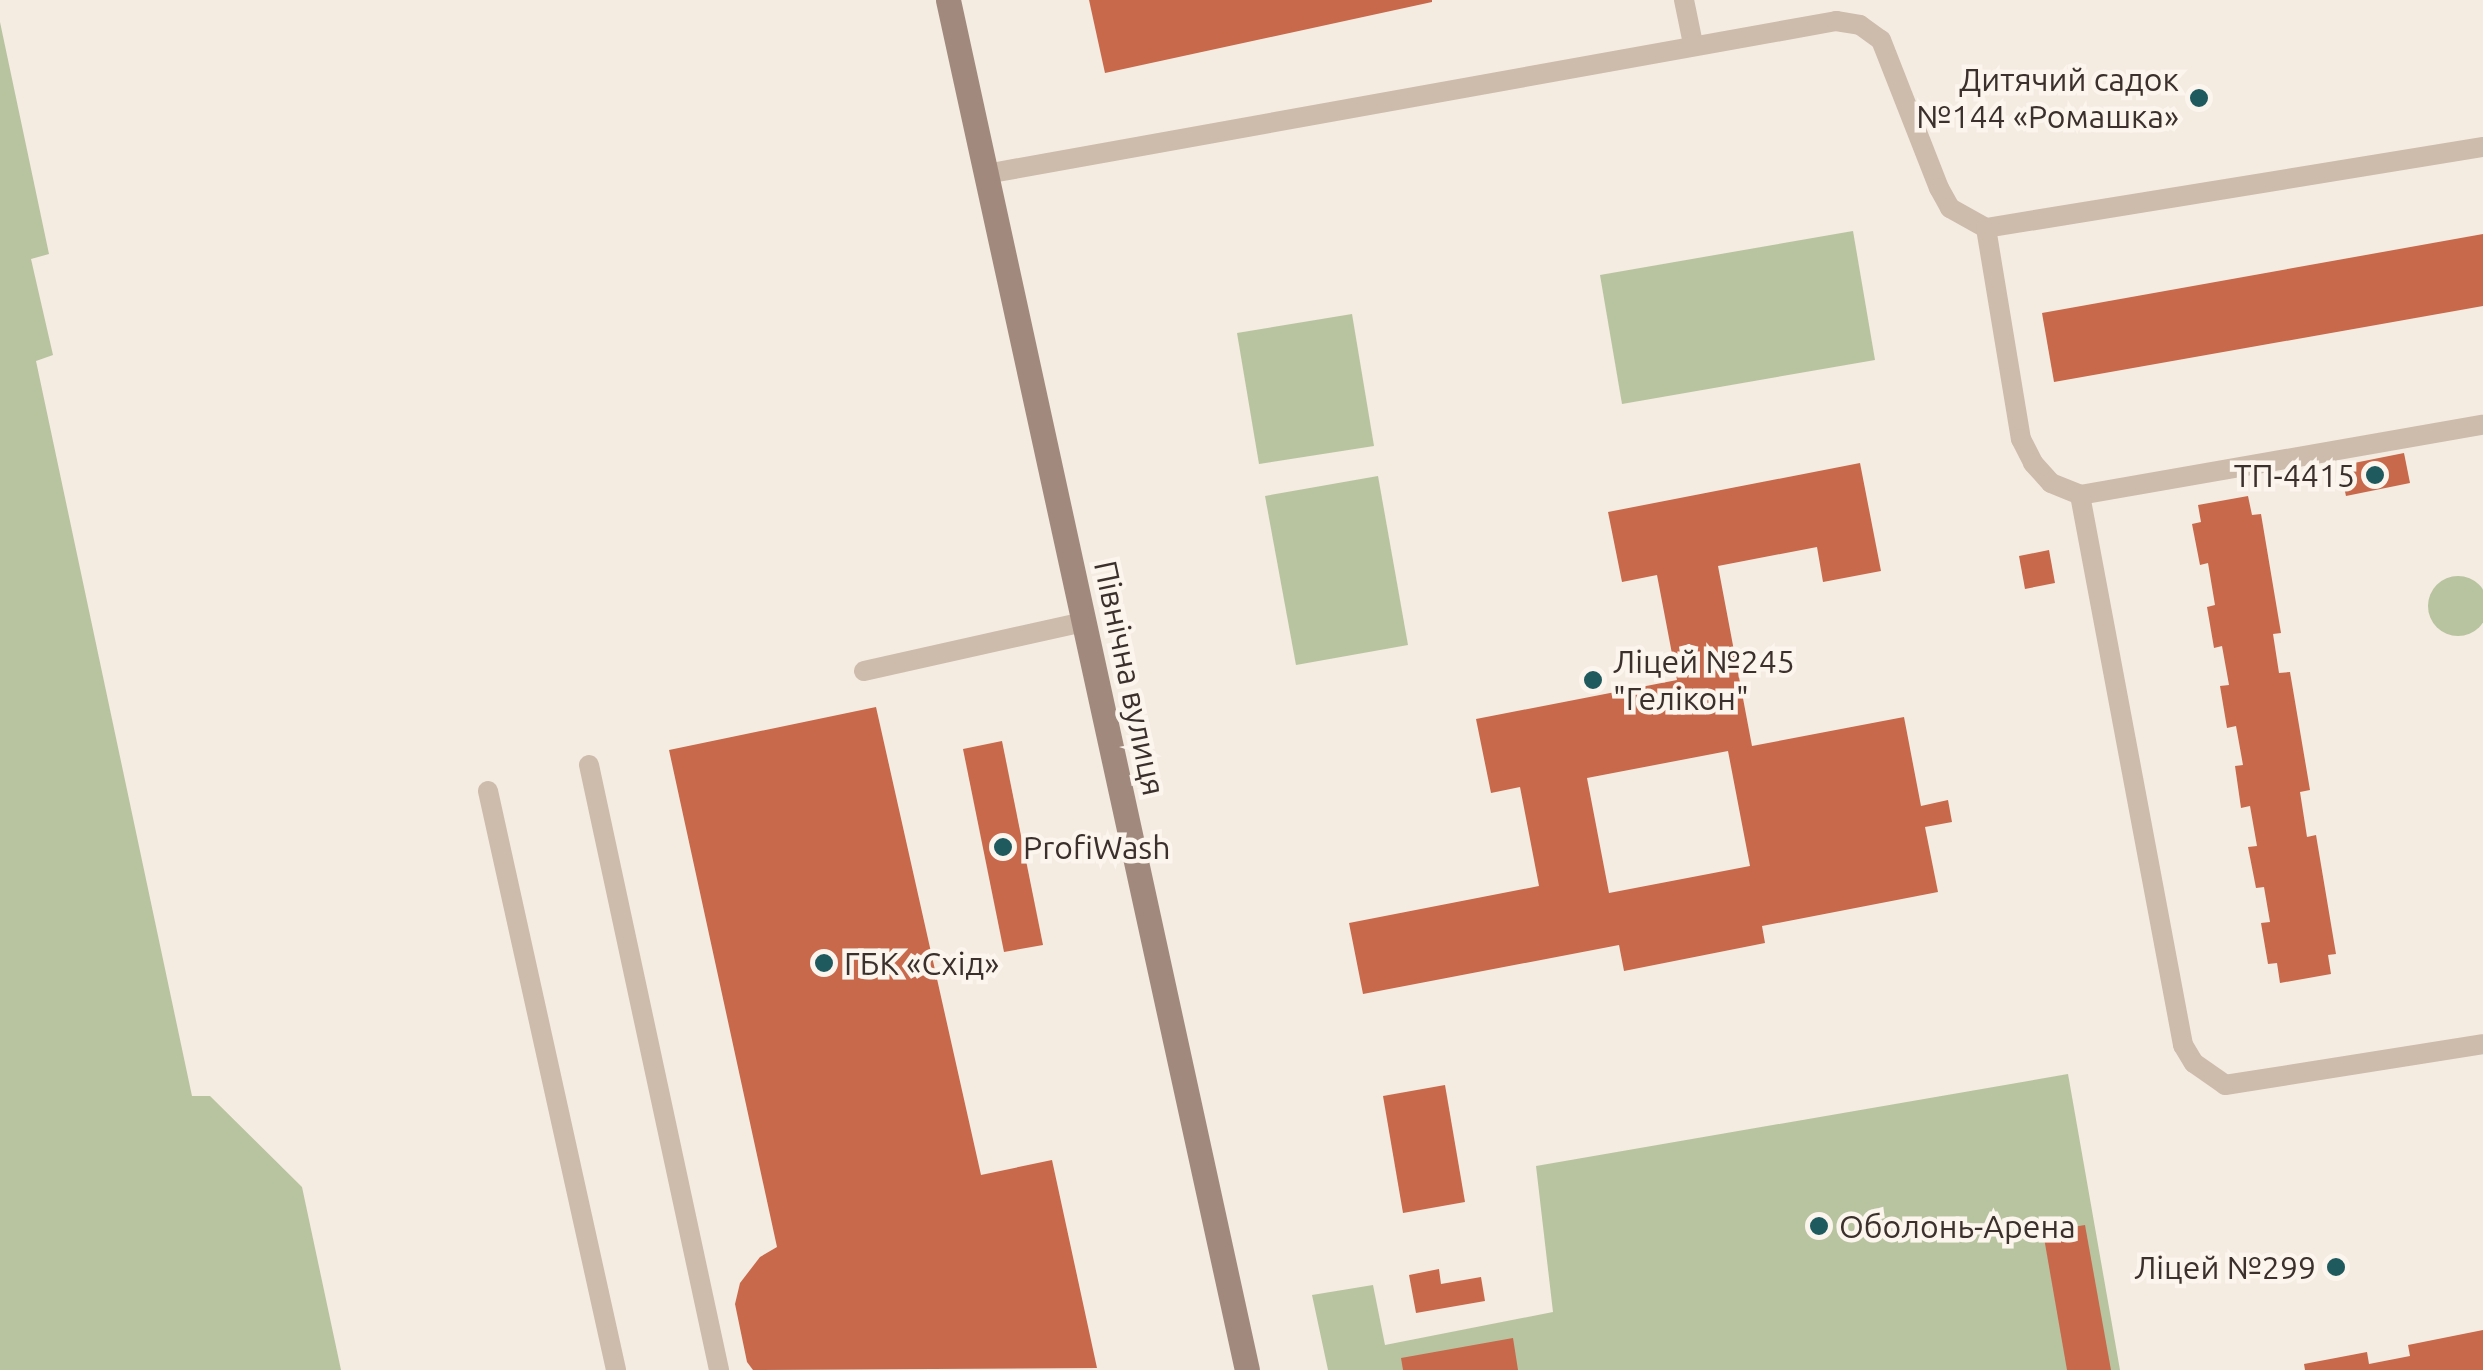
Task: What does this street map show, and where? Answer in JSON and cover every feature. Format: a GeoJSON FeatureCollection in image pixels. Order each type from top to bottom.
{"type":"FeatureCollection","features":[{"type":"Feature","properties":{"kind":"street","name":"Північна вулиця"},"geometry":{"type":"LineString","coordinates":[[948,0],[1247,1370]]}},
{"type":"Feature","properties":{"kind":"lane"},"geometry":{"type":"LineString","coordinates":[[1684,0],[1693,44]]}},
{"type":"Feature","properties":{"kind":"lane"},"geometry":{"type":"LineString","coordinates":[[986,174],[1806,23],[1860,26],[1887,50],[1950,208],[1986,228],[2483,147]]}},
{"type":"Feature","properties":{"kind":"lane"},"geometry":{"type":"LineString","coordinates":[[1986,228],[2022,439],[2033,464],[2051,483],[2080,495],[2483,425]]}},
{"type":"Feature","properties":{"kind":"lane"},"geometry":{"type":"LineString","coordinates":[[2080,495],[2183,1044],[2194,1064],[2225,1086],[2483,1044]]}},
{"type":"Feature","properties":{"kind":"lane"},"geometry":{"type":"LineString","coordinates":[[864,670],[1084,622]]}},
{"type":"Feature","properties":{"kind":"lane"},"geometry":{"type":"LineString","coordinates":[[590,765],[720,1370]]}},
{"type":"Feature","properties":{"kind":"lane"},"geometry":{"type":"LineString","coordinates":[[488,790],[616,1370]]}},
{"type":"Feature","properties":{"kind":"green space"},"geometry":{"type":"Polygon","coordinates":[[[0,22],[49,254],[31,259],[53,355],[36,361],[192,1096],[210,1096],[302,1187],[341,1370],[0,1370],[0,22]]]}},
{"type":"Feature","properties":{"kind":"green space"},"geometry":{"type":"Polygon","coordinates":[[[1853,231],[1875,360],[1622,404],[1600,275],[1853,231]]]}},
{"type":"Feature","properties":{"kind":"green space"},"geometry":{"type":"Polygon","coordinates":[[[1352,314],[1374,446],[1259,464],[1237,333],[1352,314]]]}},
{"type":"Feature","properties":{"kind":"green space"},"geometry":{"type":"Polygon","coordinates":[[[1378,476],[1408,645],[1296,665],[1265,496],[1378,476]]]}},
{"type":"Feature","properties":{"kind":"green space"},"geometry":{"type":"Polygon","coordinates":[[[2458,576],[2479,585],[2488,606],[2479,627],[2458,636],[2437,627],[2428,606],[2437,585],[2458,576]]]}},
{"type":"Feature","properties":{"kind":"green space","name":"Оболонь-Арена"},"geometry":{"type":"Polygon","coordinates":[[[2068,1074],[2120,1370],[1328,1370],[1312,1295],[1373,1285],[1385,1345],[1553,1312],[1536,1166],[2068,1074]]]}},
{"type":"Feature","properties":{"kind":"building"},"geometry":{"type":"Polygon","coordinates":[[[1089,0],[1432,0],[1432,2],[1105,73],[1089,0]]]}},
{"type":"Feature","properties":{"kind":"building"},"geometry":{"type":"Polygon","coordinates":[[[2483,234],[2483,306],[2054,382],[2042,313],[2483,234]]]}},
{"type":"Feature","properties":{"kind":"building","name":"ТП-4415"},"geometry":{"type":"Polygon","coordinates":[[[2404,453],[2410,483],[2346,496],[2339,466],[2404,453]]]}},
{"type":"Feature","properties":{"kind":"building"},"geometry":{"type":"Polygon","coordinates":[[[1860,463],[1881,571],[1823,582],[1817,547],[1718,566],[1752,746],[1904,717],[1921,806],[1948,800],[1952,822],[1925,827],[1938,892],[1762,926],[1765,943],[1624,971],[1619,945],[1363,994],[1349,923],[1539,886],[1520,787],[1491,793],[1476,719],[1677,680],[1657,575],[1622,582],[1608,512],[1860,463]],[[1728,751],[1587,778],[1609,893],[1750,866],[1728,751]]]}},
{"type":"Feature","properties":{"kind":"building"},"geometry":{"type":"Polygon","coordinates":[[[2248,496],[2252,515],[2261,514],[2281,633],[2273,634],[2279,673],[2290,672],[2310,790],[2300,792],[2307,837],[2316,835],[2336,954],[2328,955],[2331,974],[2280,983],[2277,963],[2268,964],[2261,923],[2270,922],[2264,887],[2256,888],[2248,847],[2257,846],[2250,806],[2241,808],[2235,766],[2243,765],[2236,726],[2227,728],[2220,686],[2229,685],[2222,646],[2214,648],[2207,607],[2215,605],[2208,563],[2200,565],[2192,524],[2201,522],[2198,505],[2248,496]]]}},
{"type":"Feature","properties":{"kind":"building"},"geometry":{"type":"Polygon","coordinates":[[[2049,550],[2055,583],[2025,589],[2019,556],[2049,550]]]}},
{"type":"Feature","properties":{"kind":"building","name":"ГБК «Схід»"},"geometry":{"type":"Polygon","coordinates":[[[876,707],[981,1175],[1052,1160],[1097,1368],[753,1370],[747,1362],[735,1304],[740,1283],[760,1257],[777,1247],[669,750],[876,707]]]}},
{"type":"Feature","properties":{"kind":"building","name":"ProfiWash"},"geometry":{"type":"Polygon","coordinates":[[[1002,741],[1043,945],[1004,952],[963,749],[1002,741]]]}},
{"type":"Feature","properties":{"kind":"building"},"geometry":{"type":"Polygon","coordinates":[[[1445,1085],[1465,1202],[1403,1213],[1383,1096],[1445,1085]]]}},
{"type":"Feature","properties":{"kind":"building"},"geometry":{"type":"Polygon","coordinates":[[[2085,1225],[2111,1370],[2067,1370],[2043,1232],[2085,1225]]]}},
{"type":"Feature","properties":{"kind":"building"},"geometry":{"type":"Polygon","coordinates":[[[1439,1269],[1441,1284],[1481,1277],[1485,1301],[1416,1313],[1409,1275],[1439,1269]]]}},
{"type":"Feature","properties":{"kind":"building"},"geometry":{"type":"Polygon","coordinates":[[[2483,1330],[2483,1370],[2305,1370],[2304,1364],[2367,1352],[2369,1364],[2410,1356],[2408,1345],[2483,1330]]]}},
{"type":"Feature","properties":{"kind":"building"},"geometry":{"type":"Polygon","coordinates":[[[1513,1338],[1518,1370],[1403,1370],[1401,1358],[1513,1338]]]}},
{"type":"Feature","properties":{"kind":"place","name":"Дитячий садок №144 «Ромашка»"},"geometry":{"type":"Point","coordinates":[2199,98]}},
{"type":"Feature","properties":{"kind":"place","name":"ТП-4415"},"geometry":{"type":"Point","coordinates":[2375,475]}},
{"type":"Feature","properties":{"kind":"place","name":"Ліцей №245 \"Гелікон\""},"geometry":{"type":"Point","coordinates":[1593,680]}},
{"type":"Feature","properties":{"kind":"place","name":"ProfiWash"},"geometry":{"type":"Point","coordinates":[1003,847]}},
{"type":"Feature","properties":{"kind":"place","name":"ГБК «Схід»"},"geometry":{"type":"Point","coordinates":[824,963]}},
{"type":"Feature","properties":{"kind":"place","name":"Оболонь-Арена"},"geometry":{"type":"Point","coordinates":[1819,1226]}},
{"type":"Feature","properties":{"kind":"place","name":"Ліцей №299"},"geometry":{"type":"Point","coordinates":[2336,1267]}}]}
